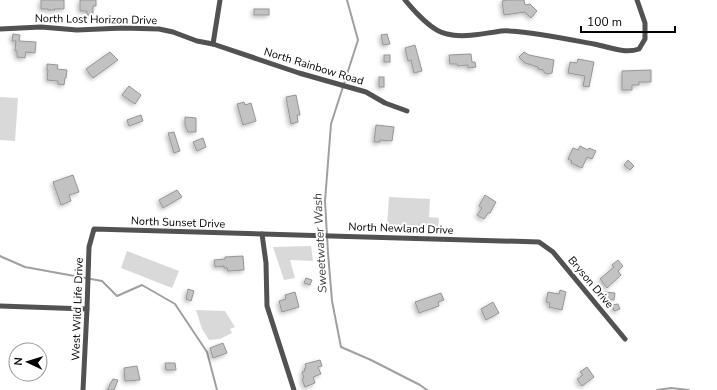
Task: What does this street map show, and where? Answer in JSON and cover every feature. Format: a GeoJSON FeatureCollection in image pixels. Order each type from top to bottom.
{"type":"FeatureCollection","features":[{"type":"Feature","properties":{"kind":"street"},"geometry":{"type":"LineString","coordinates":[[214,44],[220,0]]}},
{"type":"Feature","properties":{"kind":"street"},"geometry":{"type":"LineString","coordinates":[[405,0],[433,27],[446,34],[466,35],[508,30],[603,46],[622,51],[639,49],[645,39],[645,23],[637,0]]}},
{"type":"Feature","properties":{"kind":"street","name":"North Lost Horizon Drive"},"geometry":{"type":"LineString","coordinates":[[0,29],[41,27],[77,30],[123,28],[159,29],[173,32],[196,41],[214,44]]}},
{"type":"Feature","properties":{"kind":"street","name":"North Rainbow Road"},"geometry":{"type":"LineString","coordinates":[[214,44],[299,73],[366,92],[384,103],[406,111]]}},
{"type":"Feature","properties":{"kind":"street","name":"North Sunset Drive"},"geometry":{"type":"LineString","coordinates":[[94,229],[262,234]]}},
{"type":"Feature","properties":{"kind":"street","name":"West Wild Life Drive"},"geometry":{"type":"LineString","coordinates":[[83,390],[89,247],[94,229]]}},
{"type":"Feature","properties":{"kind":"street"},"geometry":{"type":"LineString","coordinates":[[262,234],[266,263],[267,306],[294,390]]}},
{"type":"Feature","properties":{"kind":"street","name":"North Newland Drive"},"geometry":{"type":"LineString","coordinates":[[262,234],[539,242]]}},
{"type":"Feature","properties":{"kind":"street","name":"Bryson Drive"},"geometry":{"type":"LineString","coordinates":[[539,242],[553,252],[624,339]]}},
{"type":"Feature","properties":{"kind":"street"},"geometry":{"type":"LineString","coordinates":[[0,306],[87,309]]}},
{"type":"Feature","properties":{"kind":"shaded area"},"geometry":{"type":"Polygon","coordinates":[[[0,97],[18,98],[15,141],[0,140],[0,97]]]}},
{"type":"Feature","properties":{"kind":"shaded area"},"geometry":{"type":"Polygon","coordinates":[[[389,197],[430,199],[429,217],[439,218],[438,228],[387,225],[389,197]]]}},
{"type":"Feature","properties":{"kind":"shaded area"},"geometry":{"type":"Polygon","coordinates":[[[311,246],[313,261],[290,260],[295,278],[284,280],[273,247],[311,246]]]}},
{"type":"Feature","properties":{"kind":"shaded area"},"geometry":{"type":"Polygon","coordinates":[[[127,251],[179,271],[172,288],[121,268],[127,251]]]}},
{"type":"Feature","properties":{"kind":"shaded area"},"geometry":{"type":"Polygon","coordinates":[[[196,310],[225,311],[235,327],[230,329],[232,333],[220,339],[209,340],[202,329],[196,310]]]}},
{"type":"Feature","properties":{"kind":"building"},"geometry":{"type":"Polygon","coordinates":[[[41,0],[64,0],[64,9],[41,9],[41,0]]]}},
{"type":"Feature","properties":{"kind":"building"},"geometry":{"type":"Polygon","coordinates":[[[80,0],[96,0],[96,6],[93,6],[93,15],[87,15],[87,11],[80,11],[80,0]]]}},
{"type":"Feature","properties":{"kind":"building"},"geometry":{"type":"Polygon","coordinates":[[[524,0],[525,5],[530,4],[537,11],[531,18],[525,12],[504,15],[502,1],[524,0]]]}},
{"type":"Feature","properties":{"kind":"building"},"geometry":{"type":"Polygon","coordinates":[[[254,9],[269,9],[269,15],[254,15],[254,9]]]}},
{"type":"Feature","properties":{"kind":"building"},"geometry":{"type":"Polygon","coordinates":[[[13,34],[20,35],[19,41],[36,42],[35,53],[26,52],[25,58],[17,57],[17,51],[15,51],[16,41],[12,41],[13,34]]]}},
{"type":"Feature","properties":{"kind":"building"},"geometry":{"type":"Polygon","coordinates":[[[387,34],[390,44],[383,45],[381,35],[387,34]]]}},
{"type":"Feature","properties":{"kind":"building"},"geometry":{"type":"Polygon","coordinates":[[[415,45],[422,71],[414,73],[411,60],[408,61],[405,48],[415,45]]]}},
{"type":"Feature","properties":{"kind":"building"},"geometry":{"type":"Polygon","coordinates":[[[110,52],[118,60],[93,78],[86,69],[110,52]]]}},
{"type":"Feature","properties":{"kind":"building"},"geometry":{"type":"Polygon","coordinates":[[[524,52],[529,55],[554,60],[552,73],[545,73],[543,70],[538,69],[538,67],[525,63],[519,57],[524,52]]]}},
{"type":"Feature","properties":{"kind":"building"},"geometry":{"type":"Polygon","coordinates":[[[471,54],[472,62],[475,62],[476,67],[468,68],[468,65],[458,66],[457,64],[450,64],[449,55],[471,54]]]}},
{"type":"Feature","properties":{"kind":"building"},"geometry":{"type":"Polygon","coordinates":[[[384,55],[390,55],[390,62],[384,62],[384,55]]]}},
{"type":"Feature","properties":{"kind":"building"},"geometry":{"type":"Polygon","coordinates":[[[578,59],[594,62],[589,87],[583,86],[585,76],[568,73],[570,62],[577,63],[578,59]]]}},
{"type":"Feature","properties":{"kind":"building"},"geometry":{"type":"Polygon","coordinates":[[[47,64],[58,65],[57,69],[67,70],[64,85],[58,84],[58,81],[47,80],[47,64]]]}},
{"type":"Feature","properties":{"kind":"building"},"geometry":{"type":"Polygon","coordinates":[[[651,70],[651,82],[639,82],[639,85],[632,85],[632,90],[622,90],[622,71],[651,70]]]}},
{"type":"Feature","properties":{"kind":"building"},"geometry":{"type":"Polygon","coordinates":[[[379,77],[384,77],[384,87],[379,87],[379,77]]]}},
{"type":"Feature","properties":{"kind":"building"},"geometry":{"type":"Polygon","coordinates":[[[129,86],[141,95],[135,104],[122,95],[129,86]]]}},
{"type":"Feature","properties":{"kind":"building"},"geometry":{"type":"Polygon","coordinates":[[[296,95],[300,115],[297,115],[298,122],[291,124],[286,97],[296,95]]]}},
{"type":"Feature","properties":{"kind":"building"},"geometry":{"type":"Polygon","coordinates":[[[244,102],[245,105],[251,103],[256,121],[243,125],[237,104],[244,102]]]}},
{"type":"Feature","properties":{"kind":"building"},"geometry":{"type":"Polygon","coordinates":[[[141,115],[143,121],[129,126],[127,120],[141,115]]]}},
{"type":"Feature","properties":{"kind":"building"},"geometry":{"type":"Polygon","coordinates":[[[185,117],[196,118],[196,132],[188,132],[185,125],[185,117]]]}},
{"type":"Feature","properties":{"kind":"building"},"geometry":{"type":"Polygon","coordinates":[[[376,125],[394,127],[392,141],[380,140],[380,142],[374,142],[376,125]]]}},
{"type":"Feature","properties":{"kind":"building"},"geometry":{"type":"Polygon","coordinates":[[[174,132],[180,151],[174,153],[168,133],[174,132]]]}},
{"type":"Feature","properties":{"kind":"building"},"geometry":{"type":"Polygon","coordinates":[[[203,138],[206,147],[197,151],[193,142],[203,138]]]}},
{"type":"Feature","properties":{"kind":"building"},"geometry":{"type":"Polygon","coordinates":[[[580,146],[588,150],[589,148],[596,151],[592,159],[587,157],[582,168],[571,163],[572,161],[568,159],[573,148],[578,150],[580,146]]]}},
{"type":"Feature","properties":{"kind":"building"},"geometry":{"type":"Polygon","coordinates":[[[628,160],[634,166],[630,170],[624,165],[628,160]]]}},
{"type":"Feature","properties":{"kind":"building"},"geometry":{"type":"Polygon","coordinates":[[[73,175],[79,192],[69,195],[71,201],[61,205],[53,182],[73,175]]]}},
{"type":"Feature","properties":{"kind":"building"},"geometry":{"type":"Polygon","coordinates":[[[177,190],[182,197],[163,208],[159,200],[177,190]]]}},
{"type":"Feature","properties":{"kind":"building"},"geometry":{"type":"Polygon","coordinates":[[[485,195],[496,202],[490,213],[488,213],[484,219],[477,215],[482,208],[479,206],[485,195]]]}},
{"type":"Feature","properties":{"kind":"building"},"geometry":{"type":"Polygon","coordinates":[[[243,256],[244,270],[228,271],[227,268],[224,268],[224,266],[215,267],[214,260],[225,259],[225,257],[243,256]]]}},
{"type":"Feature","properties":{"kind":"building"},"geometry":{"type":"Polygon","coordinates":[[[618,260],[623,266],[618,271],[621,275],[607,288],[600,279],[614,267],[612,265],[618,260]]]}},
{"type":"Feature","properties":{"kind":"building"},"geometry":{"type":"Polygon","coordinates":[[[306,278],[312,280],[310,285],[304,283],[306,278]]]}},
{"type":"Feature","properties":{"kind":"building"},"geometry":{"type":"Polygon","coordinates":[[[188,289],[194,291],[191,301],[186,299],[188,289]]]}},
{"type":"Feature","properties":{"kind":"building"},"geometry":{"type":"Polygon","coordinates":[[[560,290],[566,292],[562,310],[549,307],[550,303],[546,302],[548,292],[559,294],[560,290]]]}},
{"type":"Feature","properties":{"kind":"building"},"geometry":{"type":"Polygon","coordinates":[[[295,292],[299,307],[282,312],[279,301],[286,299],[285,295],[295,292]]]}},
{"type":"Feature","properties":{"kind":"building"},"geometry":{"type":"Polygon","coordinates":[[[605,292],[615,293],[614,300],[604,299],[605,292]]]}},
{"type":"Feature","properties":{"kind":"building"},"geometry":{"type":"Polygon","coordinates":[[[441,293],[444,300],[438,302],[439,306],[419,313],[415,302],[441,293]]]}},
{"type":"Feature","properties":{"kind":"building"},"geometry":{"type":"Polygon","coordinates":[[[493,302],[499,313],[486,320],[481,309],[493,302]]]}},
{"type":"Feature","properties":{"kind":"building"},"geometry":{"type":"Polygon","coordinates":[[[618,304],[620,309],[614,311],[612,305],[618,304]]]}},
{"type":"Feature","properties":{"kind":"building"},"geometry":{"type":"Polygon","coordinates":[[[223,343],[227,353],[213,358],[210,348],[223,343]]]}},
{"type":"Feature","properties":{"kind":"building"},"geometry":{"type":"Polygon","coordinates":[[[320,360],[322,366],[318,367],[321,374],[313,377],[315,383],[305,387],[302,379],[304,378],[302,372],[305,371],[305,364],[320,360]]]}},
{"type":"Feature","properties":{"kind":"building"},"geometry":{"type":"Polygon","coordinates":[[[165,363],[175,363],[176,370],[166,370],[165,363]]]}},
{"type":"Feature","properties":{"kind":"building"},"geometry":{"type":"Polygon","coordinates":[[[137,366],[140,380],[125,381],[124,368],[137,366]]]}},
{"type":"Feature","properties":{"kind":"building"},"geometry":{"type":"Polygon","coordinates":[[[587,367],[594,377],[582,386],[577,379],[583,375],[580,372],[587,367]]]}},
{"type":"Feature","properties":{"kind":"building"},"geometry":{"type":"Polygon","coordinates":[[[113,379],[118,380],[114,390],[107,390],[113,379]]]}},
{"type":"Feature","properties":{"kind":"waterway","name":"Sweetwater Wash"},"geometry":{"type":"LineString","coordinates":[[347,0],[358,40],[331,124],[325,201],[332,301],[341,347],[371,360],[427,390]]}},
{"type":"Feature","properties":{"kind":"waterway"},"geometry":{"type":"LineString","coordinates":[[0,256],[25,267],[102,281],[117,296],[142,285],[175,304],[207,352],[217,390]]}},
{"type":"Feature","properties":{"kind":"waterway"},"geometry":{"type":"LineString","coordinates":[[657,390],[671,388],[689,390]]}}]}
